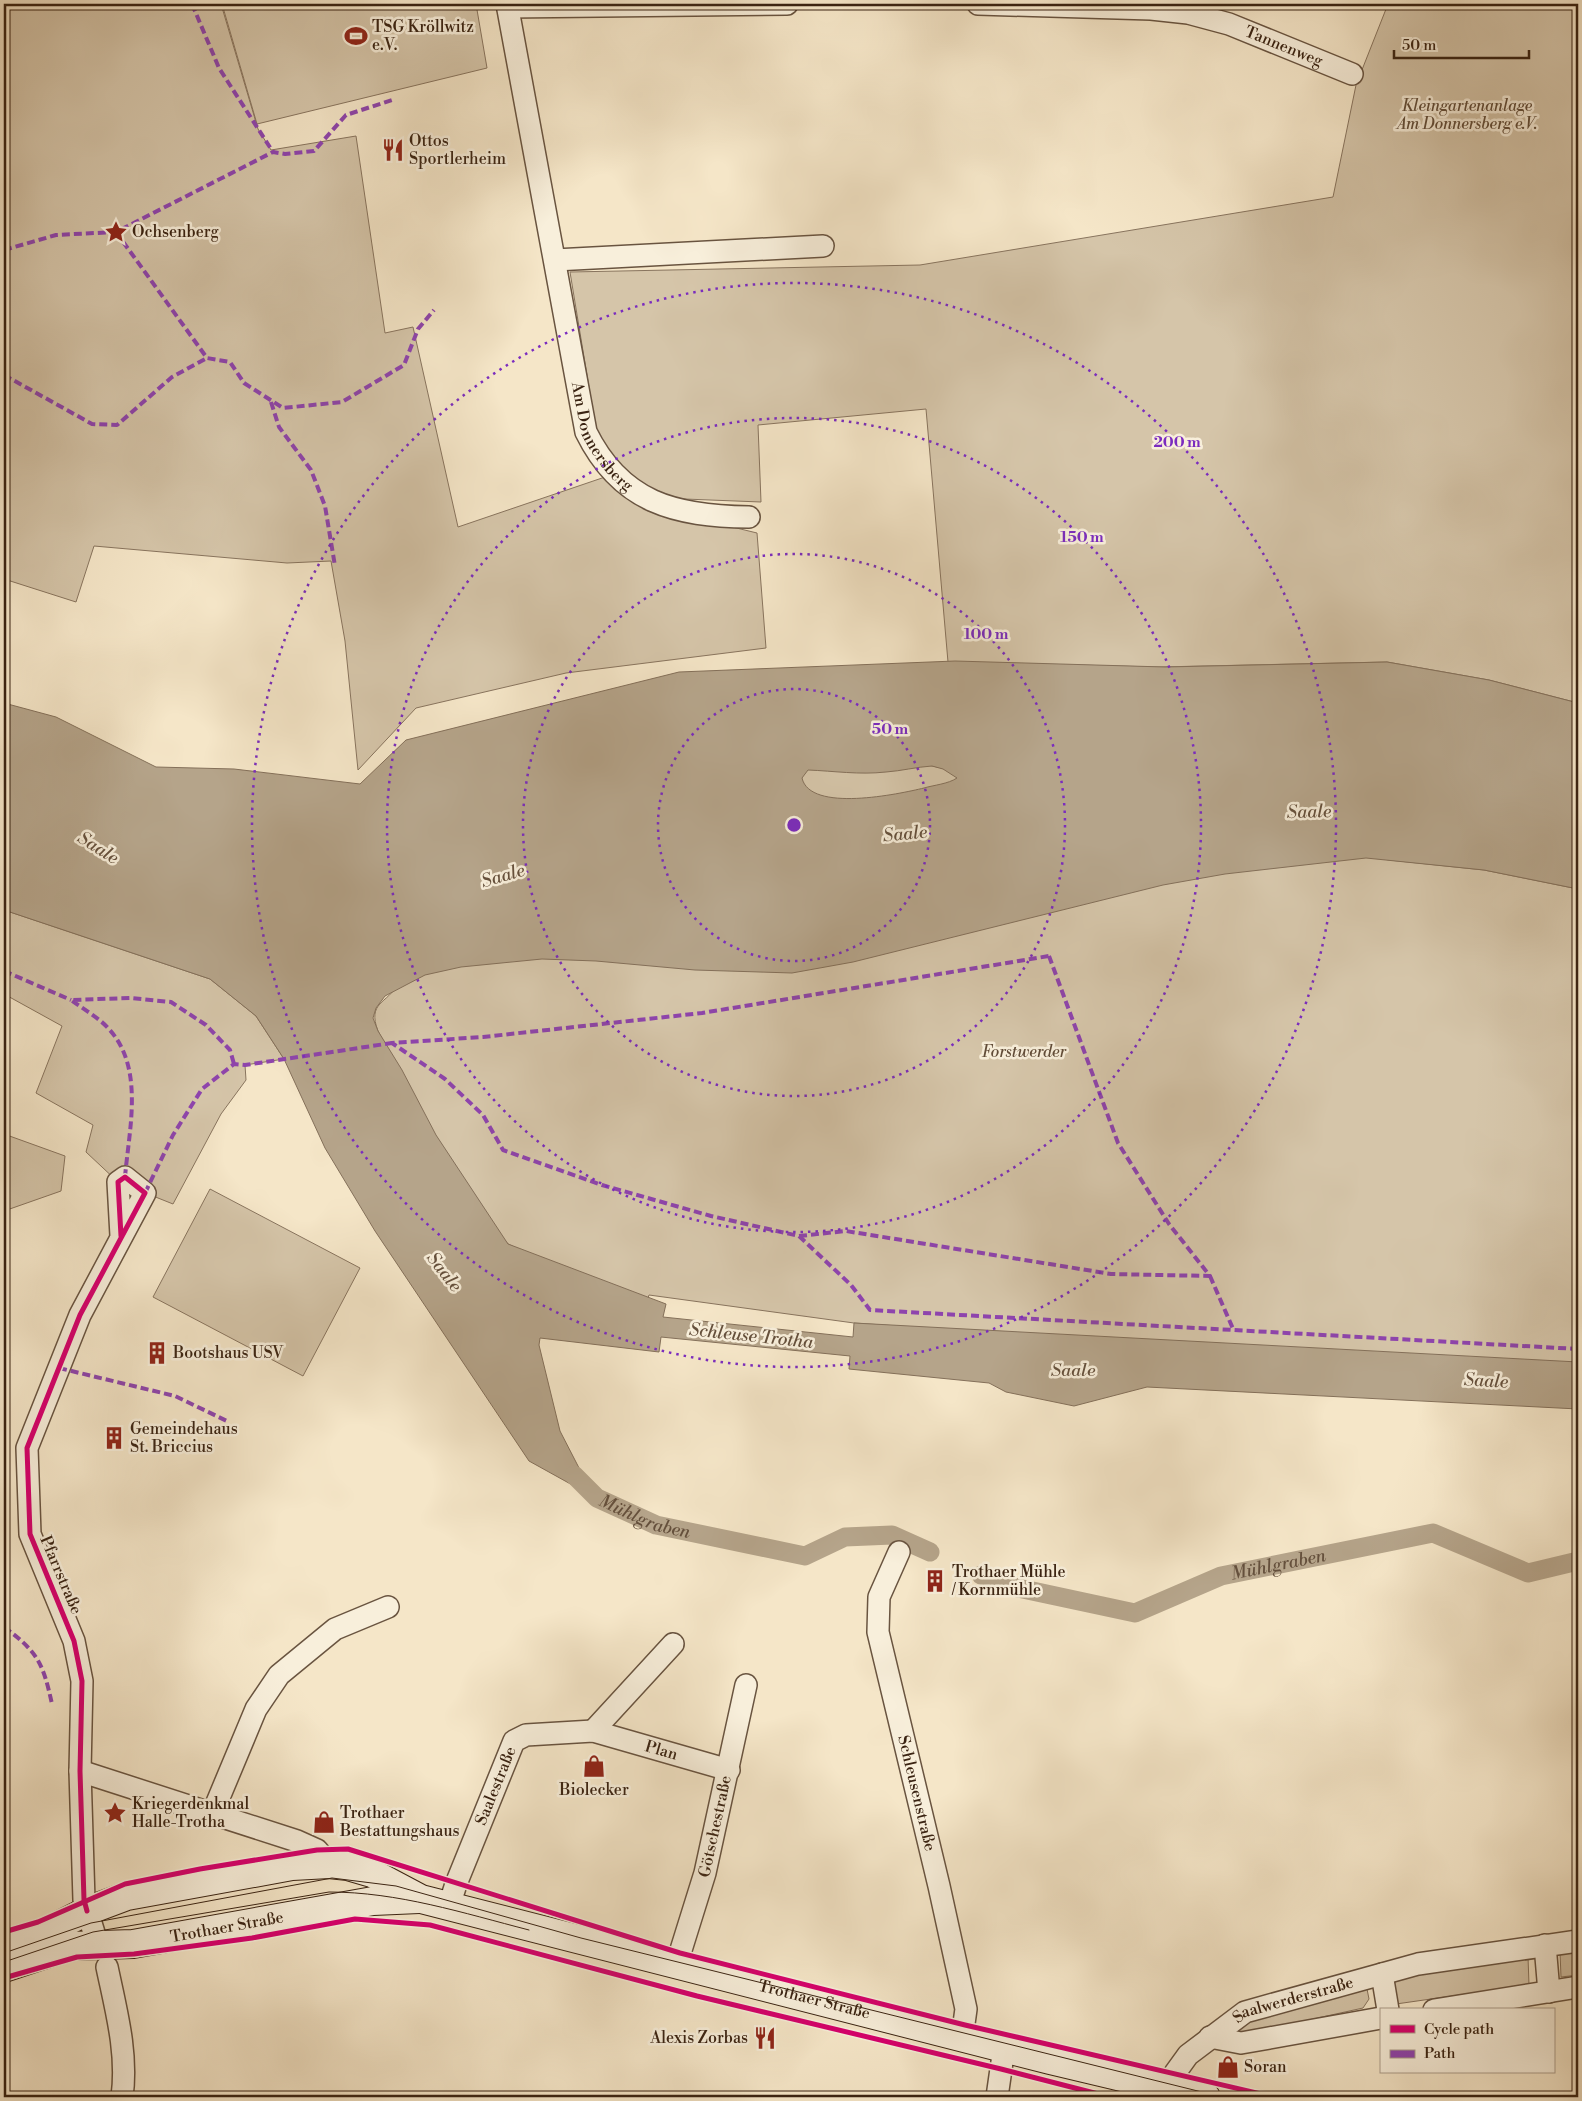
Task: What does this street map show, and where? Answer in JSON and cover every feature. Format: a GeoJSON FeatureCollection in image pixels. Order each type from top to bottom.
{"type":"FeatureCollection","features":[{"type":"Feature","properties":{"kind":"main road","name":"Trothaer Straße"},"geometry":{"type":"LineString","coordinates":[[4,1948],[36,1937],[87,1911],[126,1896],[292,1866],[329,1864],[348,1866],[372,1873],[421,1899],[676,1966],[1206,2097]]}},
{"type":"Feature","properties":{"kind":"main road","name":"Trothaer Straße"},"geometry":{"type":"LineString","coordinates":[[4,1968],[70,1946],[102,1957],[133,1944],[372,1901],[421,1899]]}},
{"type":"Feature","properties":{"kind":"street"},"geometry":{"type":"LineString","coordinates":[[508,5],[788,4]]}},
{"type":"Feature","properties":{"kind":"street","name":"Tannenweg"},"geometry":{"type":"LineString","coordinates":[[978,4],[1151,9],[1188,14],[1228,24],[1352,74]]}},
{"type":"Feature","properties":{"kind":"street","name":"Am Donnersberg"},"geometry":{"type":"LineString","coordinates":[[508,5],[586,432],[598,456],[618,478],[638,493],[668,507],[703,514],[748,517]]}},
{"type":"Feature","properties":{"kind":"street"},"geometry":{"type":"LineString","coordinates":[[554,260],[823,246]]}},
{"type":"Feature","properties":{"kind":"street","name":"Pfarrstraße"},"geometry":{"type":"LineString","coordinates":[[121,1236],[80,1315],[27,1448],[30,1534],[74,1641],[82,1681],[80,1771],[84,1900],[102,1957],[121,2036],[124,2078],[122,2097]]}},
{"type":"Feature","properties":{"kind":"street","name":"Schleusenstraße"},"geometry":{"type":"LineString","coordinates":[[900,1552],[879,1597],[878,1632],[939,1886],[966,2009],[962,2038]]}},
{"type":"Feature","properties":{"kind":"street"},"geometry":{"type":"LineString","coordinates":[[213,1812],[256,1710],[279,1675],[335,1629],[388,1606]]}},
{"type":"Feature","properties":{"kind":"street"},"geometry":{"type":"LineString","coordinates":[[593,1731],[674,1644]]}},
{"type":"Feature","properties":{"kind":"street","name":"Götschestraße"},"geometry":{"type":"LineString","coordinates":[[676,1966],[705,1873],[729,1770],[746,1685]]}},
{"type":"Feature","properties":{"kind":"street","name":"Plan"},"geometry":{"type":"LineString","coordinates":[[593,1731],[729,1770]]}},
{"type":"Feature","properties":{"kind":"street","name":"Saalestraße"},"geometry":{"type":"LineString","coordinates":[[450,1906],[456,1884],[514,1741],[526,1735],[593,1731]]}},
{"type":"Feature","properties":{"kind":"street"},"geometry":{"type":"LineString","coordinates":[[80,1771],[213,1812],[297,1841],[317,1850],[329,1864]]}},
{"type":"Feature","properties":{"kind":"street","name":"Saalwerderstraße"},"geometry":{"type":"LineString","coordinates":[[1170,2089],[1175,2072],[1188,2055],[1245,2012],[1418,1964],[1578,1941]]}},
{"type":"Feature","properties":{"kind":"street"},"geometry":{"type":"LineString","coordinates":[[1545,1945],[1549,1992]]}},
{"type":"Feature","properties":{"kind":"street"},"geometry":{"type":"LineString","coordinates":[[1382,1974],[1388,2008]]}},
{"type":"Feature","properties":{"kind":"street"},"geometry":{"type":"LineString","coordinates":[[1447,2008],[1578,1987]]}},
{"type":"Feature","properties":{"kind":"street","name":"Saalwerderstraße"},"geometry":{"type":"LineString","coordinates":[[1210,2037],[1241,2043],[1380,2018]]}},
{"type":"Feature","properties":{"kind":"street"},"geometry":{"type":"LineString","coordinates":[[997,2097],[1004,2048]]}},
{"type":"Feature","properties":{"kind":"green space"},"geometry":{"type":"Polygon","coordinates":[[[4,4],[221,4],[258,129],[271,150],[356,136],[385,333],[413,327],[458,527],[605,477],[642,505],[757,533],[766,648],[566,673],[416,708],[358,770],[345,641],[331,561],[287,563],[94,546],[76,602],[4,579],[4,4]]]}},
{"type":"Feature","properties":{"kind":"green space","name":"TSG Kröllwitz e.V."},"geometry":{"type":"Polygon","coordinates":[[[222,4],[476,4],[487,68],[257,124],[222,4]]]}},
{"type":"Feature","properties":{"kind":"green space","name":"Kleingartenanlage Am Donnersberg e.V."},"geometry":{"type":"Polygon","coordinates":[[[1388,4],[1578,4],[1578,703],[1489,680],[1387,662],[1158,667],[948,662],[926,409],[758,425],[761,502],[659,498],[626,478],[596,430],[570,272],[920,265],[1333,197],[1356,85],[1388,4]]]}},
{"type":"Feature","properties":{"kind":"green space","name":"Forstwerder"},"geometry":{"type":"Polygon","coordinates":[[[835,746],[1389,860],[1484,870],[1578,889],[1578,1373],[854,1323],[649,1295],[644,1310],[508,1244],[457,1181],[378,1031],[375,1014],[380,1004],[394,991],[398,984],[835,746]]]}},
{"type":"Feature","properties":{"kind":"green space"},"geometry":{"type":"Polygon","coordinates":[[[4,910],[210,979],[256,1016],[284,1059],[245,1065],[246,1080],[221,1114],[173,1204],[118,1182],[86,1152],[93,1125],[36,1093],[62,1026],[4,994],[4,910]]]}},
{"type":"Feature","properties":{"kind":"green space"},"geometry":{"type":"Polygon","coordinates":[[[4,1134],[65,1156],[61,1191],[4,1211],[4,1134]]]}},
{"type":"Feature","properties":{"kind":"green space"},"geometry":{"type":"Polygon","coordinates":[[[210,1189],[360,1268],[303,1376],[153,1297],[210,1189]]]}},
{"type":"Feature","properties":{"kind":"green space"},"geometry":{"type":"Polygon","coordinates":[[[1578,1951],[1578,1975],[1561,1977],[1560,1952],[1578,1951]]]}},
{"type":"Feature","properties":{"kind":"green space"},"geometry":{"type":"Polygon","coordinates":[[[1528,1957],[1529,1985],[1396,2004],[1390,1980],[1426,1970],[1528,1957]]]}},
{"type":"Feature","properties":{"kind":"green space"},"geometry":{"type":"Polygon","coordinates":[[[1367,1989],[1369,1999],[1363,2008],[1245,2034],[1228,2034],[1243,2020],[1367,1989]]]}},
{"type":"Feature","properties":{"kind":"water"},"geometry":{"type":"Polygon","coordinates":[[[955,661],[1165,667],[1387,662],[1489,680],[1578,703],[1578,889],[1484,870],[1366,858],[1225,874],[1163,885],[853,962],[792,973],[695,970],[596,961],[542,959],[461,967],[425,975],[385,996],[376,1008],[373,1018],[378,1031],[402,1070],[436,1135],[508,1244],[666,1304],[663,1317],[853,1337],[854,1323],[1578,1362],[1578,1409],[1147,1387],[1074,1406],[1006,1392],[989,1383],[849,1369],[850,1356],[661,1337],[659,1352],[540,1338],[539,1345],[560,1431],[594,1497],[529,1461],[375,1231],[325,1148],[284,1059],[256,1016],[210,979],[4,910],[4,703],[56,717],[156,767],[234,769],[360,784],[406,740],[679,672],[955,661]],[[932,766],[866,773],[808,770],[802,778],[809,789],[821,795],[838,798],[877,797],[912,791],[957,778],[943,769],[932,766]]]}},
{"type":"Feature","properties":{"kind":"waterway","name":"Mühlgraben"},"geometry":{"type":"LineString","coordinates":[[574,1475],[597,1498],[656,1525],[805,1556],[845,1537],[892,1535],[930,1552]]}},
{"type":"Feature","properties":{"kind":"waterway","name":"Mühlgraben"},"geometry":{"type":"LineString","coordinates":[[981,1575],[1004,1585],[1135,1613],[1221,1576],[1433,1533],[1528,1573],[1578,1561]]}},
{"type":"Feature","properties":{"kind":"tram line"},"geometry":{"type":"LineString","coordinates":[[4,1953],[91,1923],[332,1878],[396,1886],[581,1938],[1222,2097]]}},
{"type":"Feature","properties":{"kind":"tram line"},"geometry":{"type":"LineString","coordinates":[[4,1962],[93,1932],[329,1892],[355,1893],[405,1900],[529,1930]]}},
{"type":"Feature","properties":{"kind":"marked path"},"geometry":{"type":"LineString","coordinates":[[192,4],[219,68],[273,152]]}},
{"type":"Feature","properties":{"kind":"marked path"},"geometry":{"type":"LineString","coordinates":[[4,250],[56,235],[116,232],[273,152],[285,154],[314,151],[346,115],[392,100]]}},
{"type":"Feature","properties":{"kind":"marked path"},"geometry":{"type":"LineString","coordinates":[[116,232],[207,358],[230,362],[244,383],[283,408],[342,402],[404,365],[418,329],[434,310]]}},
{"type":"Feature","properties":{"kind":"marked path"},"geometry":{"type":"LineString","coordinates":[[4,375],[92,424],[117,425],[172,377],[207,358]]}},
{"type":"Feature","properties":{"kind":"marked path"},"geometry":{"type":"LineString","coordinates":[[271,402],[279,427],[311,470],[325,506],[335,566]]}},
{"type":"Feature","properties":{"kind":"marked path"},"geometry":{"type":"LineString","coordinates":[[1049,956],[1118,1143],[1169,1224],[1210,1276],[1111,1274],[846,1231],[799,1236],[711,1216],[602,1185],[503,1150],[483,1115],[445,1079],[392,1043],[483,1037],[702,1013],[1049,956]]}},
{"type":"Feature","properties":{"kind":"marked path"},"geometry":{"type":"LineString","coordinates":[[4,971],[71,1000]]}},
{"type":"Feature","properties":{"kind":"marked path"},"geometry":{"type":"LineString","coordinates":[[125,1177],[132,1099],[127,1061],[120,1044],[108,1028],[71,1000],[130,998],[171,1002],[206,1025],[230,1050],[234,1064]]}},
{"type":"Feature","properties":{"kind":"marked path"},"geometry":{"type":"LineString","coordinates":[[145,1193],[173,1135],[202,1089],[234,1064],[245,1065],[392,1043]]}},
{"type":"Feature","properties":{"kind":"marked path"},"geometry":{"type":"LineString","coordinates":[[799,1236],[851,1285],[870,1310],[1578,1349]]}},
{"type":"Feature","properties":{"kind":"marked path"},"geometry":{"type":"LineString","coordinates":[[1210,1276],[1234,1331]]}},
{"type":"Feature","properties":{"kind":"marked path"},"geometry":{"type":"LineString","coordinates":[[59,1368],[175,1396],[229,1422]]}},
{"type":"Feature","properties":{"kind":"marked path"},"geometry":{"type":"LineString","coordinates":[[4,1627],[25,1644],[42,1668],[52,1704]]}},
{"type":"Feature","properties":{"kind":"cycle path"},"geometry":{"type":"LineString","coordinates":[[87,1911],[84,1900],[80,1771],[82,1681],[74,1641],[30,1534],[27,1448],[80,1315],[145,1193],[125,1177],[118,1182],[121,1236]]}},
{"type":"Feature","properties":{"kind":"cycle path"},"geometry":{"type":"LineString","coordinates":[[4,1932],[38,1922],[125,1884],[200,1869],[317,1850],[348,1849],[680,1953],[965,2025],[1274,2097]]}},
{"type":"Feature","properties":{"kind":"cycle path"},"geometry":{"type":"LineString","coordinates":[[4,1978],[77,1957],[134,1954],[252,1938],[355,1919],[430,1925],[697,1996],[1110,2097]]}},
{"type":"Feature","properties":{"kind":"place","name":"TSG Kröllwitz e.V."},"geometry":{"type":"Point","coordinates":[356,36]}},
{"type":"Feature","properties":{"kind":"place","name":"Ottos Sportlerheim"},"geometry":{"type":"Point","coordinates":[393,150]}},
{"type":"Feature","properties":{"kind":"place","name":"Ochsenberg"},"geometry":{"type":"Point","coordinates":[116,232]}},
{"type":"Feature","properties":{"kind":"place","name":"Bootshaus USV"},"geometry":{"type":"Point","coordinates":[157,1353]}},
{"type":"Feature","properties":{"kind":"place","name":"Gemeindehaus St. Briccius"},"geometry":{"type":"Point","coordinates":[114,1438]}},
{"type":"Feature","properties":{"kind":"place","name":"Trothaer Mühle / Kornmühle"},"geometry":{"type":"Point","coordinates":[935,1581]}},
{"type":"Feature","properties":{"kind":"place","name":"Biolecker"},"geometry":{"type":"Point","coordinates":[594,1766]}},
{"type":"Feature","properties":{"kind":"place","name":"Kriegerdenkmal Halle-Trotha"},"geometry":{"type":"Point","coordinates":[115,1813]}},
{"type":"Feature","properties":{"kind":"place","name":"Trothaer Bestattungshaus"},"geometry":{"type":"Point","coordinates":[324,1822]}},
{"type":"Feature","properties":{"kind":"place","name":"Alexis Zorbas"},"geometry":{"type":"Point","coordinates":[765,2038]}},
{"type":"Feature","properties":{"kind":"place","name":"Soran"},"geometry":{"type":"Point","coordinates":[1228,2067]}},
{"type":"Feature","properties":{"kind":"water label","name":"Saale"},"geometry":{"type":"Point","coordinates":[1309,812]}},
{"type":"Feature","properties":{"kind":"water label","name":"Saale"},"geometry":{"type":"Point","coordinates":[905,834]}},
{"type":"Feature","properties":{"kind":"water label","name":"Saale"},"geometry":{"type":"Point","coordinates":[98,848]}},
{"type":"Feature","properties":{"kind":"water label","name":"Saale"},"geometry":{"type":"Point","coordinates":[503,876]}},
{"type":"Feature","properties":{"kind":"water label","name":"Saale"},"geometry":{"type":"Point","coordinates":[444,1272]}},
{"type":"Feature","properties":{"kind":"water label","name":"Schleuse Trotha"},"geometry":{"type":"Point","coordinates":[751,1336]}},
{"type":"Feature","properties":{"kind":"water label","name":"Saale"},"geometry":{"type":"Point","coordinates":[1073,1370]}},
{"type":"Feature","properties":{"kind":"water label","name":"Saale"},"geometry":{"type":"Point","coordinates":[1486,1381]}}]}
